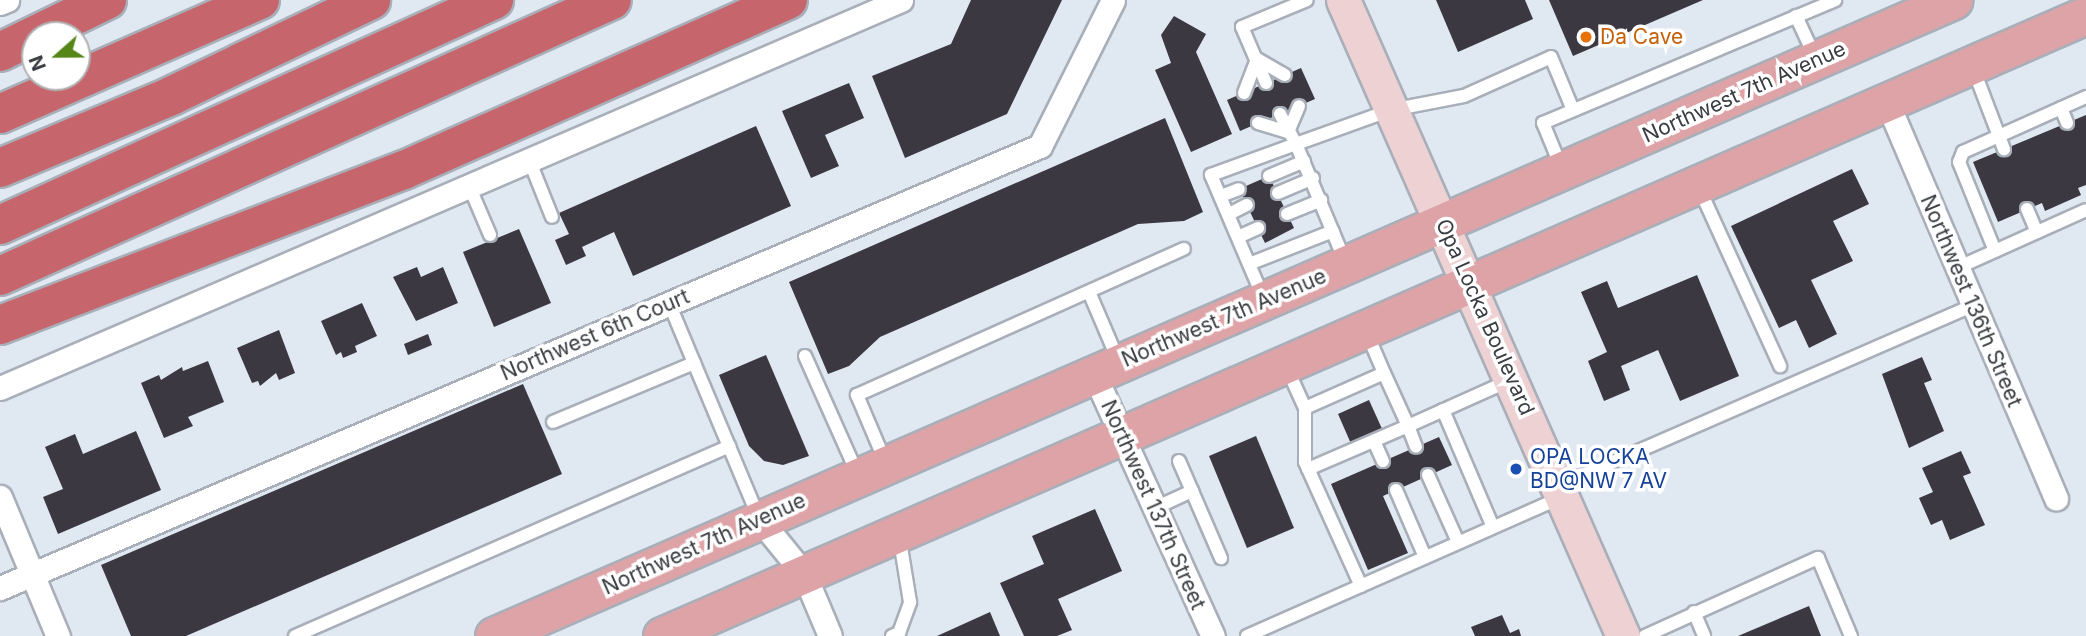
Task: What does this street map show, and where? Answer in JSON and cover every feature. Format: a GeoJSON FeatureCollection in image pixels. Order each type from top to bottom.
{"type":"FeatureCollection","features":[{"type":"Feature","properties":{"kind":"highway"},"geometry":{"type":"LineString","coordinates":[[0,52],[107,0]]}},
{"type":"Feature","properties":{"kind":"highway"},"geometry":{"type":"LineString","coordinates":[[0,114],[260,0]]}},
{"type":"Feature","properties":{"kind":"highway"},"geometry":{"type":"LineString","coordinates":[[0,168],[171,96],[371,0]]}},
{"type":"Feature","properties":{"kind":"highway"},"geometry":{"type":"LineString","coordinates":[[0,225],[494,0]]}},
{"type":"Feature","properties":{"kind":"highway"},"geometry":{"type":"LineString","coordinates":[[0,276],[612,0]]}},
{"type":"Feature","properties":{"kind":"highway"},"geometry":{"type":"LineString","coordinates":[[0,325],[404,170],[788,0]]}},
{"type":"Feature","properties":{"kind":"main road","name":"Opa Locka Boulevard"},"geometry":{"type":"LineString","coordinates":[[1343,0],[1471,283],[1623,636]]}},
{"type":"Feature","properties":{"kind":"main road","name":"Northwest 7th Avenue"},"geometry":{"type":"LineString","coordinates":[[494,636],[1816,60],[1912,8],[1953,0]]}},
{"type":"Feature","properties":{"kind":"main road"},"geometry":{"type":"LineString","coordinates":[[662,636],[718,619],[804,574],[1121,433],[2086,15]]}},
{"type":"Feature","properties":{"kind":"street"},"geometry":{"type":"LineString","coordinates":[[0,3],[7,0]]}},
{"type":"Feature","properties":{"kind":"street"},"geometry":{"type":"LineString","coordinates":[[0,388],[470,188],[901,0]]}},
{"type":"Feature","properties":{"kind":"street","name":"Northwest 6th Court"},"geometry":{"type":"LineString","coordinates":[[0,588],[1040,146],[1113,0]]}},
{"type":"Feature","properties":{"kind":"street","name":"Northwest 136th Street"},"geometry":{"type":"LineString","coordinates":[[1887,102],[2056,499]]}},
{"type":"Feature","properties":{"kind":"street","name":"Northwest 137th Street"},"geometry":{"type":"LineString","coordinates":[[1107,369],[1121,433],[1213,636]]}},
{"type":"Feature","properties":{"kind":"street"},"geometry":{"type":"LineString","coordinates":[[0,497],[58,636]]}},
{"type":"Feature","properties":{"kind":"street"},"geometry":{"type":"LineString","coordinates":[[760,520],[804,574],[830,636]]}},
{"type":"Feature","properties":{"kind":"lane"},"geometry":{"type":"LineString","coordinates":[[1266,83],[1242,27],[1307,0]]}},
{"type":"Feature","properties":{"kind":"lane"},"geometry":{"type":"LineString","coordinates":[[1563,171],[1543,123],[1835,0]]}},
{"type":"Feature","properties":{"kind":"lane"},"geometry":{"type":"LineString","coordinates":[[1796,16],[1816,60]]}},
{"type":"Feature","properties":{"kind":"lane"},"geometry":{"type":"LineString","coordinates":[[1264,300],[1212,175],[1391,110],[1464,96],[1551,57],[1573,110]]}},
{"type":"Feature","properties":{"kind":"lane"},"geometry":{"type":"LineString","coordinates":[[1257,60],[1285,75]]}},
{"type":"Feature","properties":{"kind":"lane"},"geometry":{"type":"LineString","coordinates":[[1244,93],[1257,60]]}},
{"type":"Feature","properties":{"kind":"lane"},"geometry":{"type":"LineString","coordinates":[[1971,65],[2004,149]]}},
{"type":"Feature","properties":{"kind":"lane"},"geometry":{"type":"LineString","coordinates":[[1995,251],[1959,162],[1971,146],[2086,97]]}},
{"type":"Feature","properties":{"kind":"lane"},"geometry":{"type":"LineString","coordinates":[[1288,132],[1299,106]]}},
{"type":"Feature","properties":{"kind":"lane"},"geometry":{"type":"LineString","coordinates":[[2061,108],[2067,123]]}},
{"type":"Feature","properties":{"kind":"lane"},"geometry":{"type":"LineString","coordinates":[[1280,114],[1313,178],[1346,265]]}},
{"type":"Feature","properties":{"kind":"lane"},"geometry":{"type":"LineString","coordinates":[[1258,123],[1288,132]]}},
{"type":"Feature","properties":{"kind":"lane"},"geometry":{"type":"LineString","coordinates":[[1269,176],[1304,161]]}},
{"type":"Feature","properties":{"kind":"lane"},"geometry":{"type":"LineString","coordinates":[[530,162],[552,217]]}},
{"type":"Feature","properties":{"kind":"lane"},"geometry":{"type":"LineString","coordinates":[[1278,193],[1313,178]]}},
{"type":"Feature","properties":{"kind":"lane"},"geometry":{"type":"LineString","coordinates":[[1698,184],[1780,366]]}},
{"type":"Feature","properties":{"kind":"lane"},"geometry":{"type":"LineString","coordinates":[[470,188],[490,235]]}},
{"type":"Feature","properties":{"kind":"lane"},"geometry":{"type":"LineString","coordinates":[[1221,196],[1240,189]]}},
{"type":"Feature","properties":{"kind":"lane"},"geometry":{"type":"LineString","coordinates":[[1287,214],[1321,200]]}},
{"type":"Feature","properties":{"kind":"lane"},"geometry":{"type":"LineString","coordinates":[[1229,214],[1247,205]]}},
{"type":"Feature","properties":{"kind":"lane"},"geometry":{"type":"LineString","coordinates":[[2027,209],[2037,232]]}},
{"type":"Feature","properties":{"kind":"lane"},"geometry":{"type":"LineString","coordinates":[[1957,268],[2086,210]]}},
{"type":"Feature","properties":{"kind":"lane"},"geometry":{"type":"LineString","coordinates":[[1238,237],[1258,228]]}},
{"type":"Feature","properties":{"kind":"lane"},"geometry":{"type":"LineString","coordinates":[[1249,264],[1333,231]]}},
{"type":"Feature","properties":{"kind":"lane"},"geometry":{"type":"LineString","coordinates":[[873,471],[857,395],[1184,249]]}},
{"type":"Feature","properties":{"kind":"lane"},"geometry":{"type":"LineString","coordinates":[[1089,292],[1107,369]]}},
{"type":"Feature","properties":{"kind":"lane"},"geometry":{"type":"LineString","coordinates":[[669,303],[760,520]]}},
{"type":"Feature","properties":{"kind":"lane"},"geometry":{"type":"LineString","coordinates":[[1247,636],[1493,527],[1561,491],[1973,305]]}},
{"type":"Feature","properties":{"kind":"lane"},"geometry":{"type":"LineString","coordinates":[[1365,328],[1416,447]]}},
{"type":"Feature","properties":{"kind":"lane"},"geometry":{"type":"LineString","coordinates":[[805,356],[873,471]]}},
{"type":"Feature","properties":{"kind":"lane"},"geometry":{"type":"LineString","coordinates":[[553,422],[694,363]]}},
{"type":"Feature","properties":{"kind":"lane"},"geometry":{"type":"LineString","coordinates":[[1284,363],[1305,408],[1308,469],[1361,586]]}},
{"type":"Feature","properties":{"kind":"lane"},"geometry":{"type":"LineString","coordinates":[[1305,408],[1384,373]]}},
{"type":"Feature","properties":{"kind":"lane"},"geometry":{"type":"LineString","coordinates":[[1308,469],[1513,379]]}},
{"type":"Feature","properties":{"kind":"lane"},"geometry":{"type":"LineString","coordinates":[[1443,410],[1493,527]]}},
{"type":"Feature","properties":{"kind":"lane"},"geometry":{"type":"LineString","coordinates":[[1374,441],[1382,461]]}},
{"type":"Feature","properties":{"kind":"lane"},"geometry":{"type":"LineString","coordinates":[[295,636],[310,633],[729,446]]}},
{"type":"Feature","properties":{"kind":"lane"},"geometry":{"type":"LineString","coordinates":[[1179,461],[1221,558]]}},
{"type":"Feature","properties":{"kind":"lane"},"geometry":{"type":"LineString","coordinates":[[1428,475],[1458,542]]}},
{"type":"Feature","properties":{"kind":"lane"},"geometry":{"type":"LineString","coordinates":[[1396,490],[1425,557]]}},
{"type":"Feature","properties":{"kind":"lane"},"geometry":{"type":"LineString","coordinates":[[1155,508],[1192,491]]}},
{"type":"Feature","properties":{"kind":"lane"},"geometry":{"type":"LineString","coordinates":[[892,636],[899,633],[910,601],[899,532]]}},
{"type":"Feature","properties":{"kind":"lane"},"geometry":{"type":"LineString","coordinates":[[1645,636],[1818,558],[1851,636]]}},
{"type":"Feature","properties":{"kind":"lane"},"geometry":{"type":"LineString","coordinates":[[1694,612],[1704,636]]}},
{"type":"Feature","properties":{"kind":"building"},"geometry":{"type":"Polygon","coordinates":[[[971,0],[1062,0],[1007,114],[905,158],[872,76],[951,44],[971,0]]]}},
{"type":"Feature","properties":{"kind":"building"},"geometry":{"type":"Polygon","coordinates":[[[1436,0],[1525,0],[1533,19],[1458,52],[1436,0]]]}},
{"type":"Feature","properties":{"kind":"building"},"geometry":{"type":"Polygon","coordinates":[[[1549,0],[1703,0],[1573,56],[1549,0]]]}},
{"type":"Feature","properties":{"kind":"building"},"geometry":{"type":"Polygon","coordinates":[[[1174,16],[1206,34],[1196,52],[1232,134],[1191,152],[1155,70],[1171,63],[1161,35],[1174,16]]]}},
{"type":"Feature","properties":{"kind":"building"},"geometry":{"type":"Polygon","coordinates":[[[1301,68],[1315,99],[1240,131],[1227,100],[1301,68]]]}},
{"type":"Feature","properties":{"kind":"building"},"geometry":{"type":"Polygon","coordinates":[[[849,83],[864,118],[825,135],[839,166],[811,178],[782,111],[849,83]]]}},
{"type":"Feature","properties":{"kind":"building"},"geometry":{"type":"Polygon","coordinates":[[[2086,115],[2086,185],[2078,188],[2081,195],[2045,211],[2042,203],[1998,222],[1973,162],[2086,115]]]}},
{"type":"Feature","properties":{"kind":"building"},"geometry":{"type":"Polygon","coordinates":[[[1165,118],[1203,212],[1184,221],[1138,224],[880,337],[849,366],[828,374],[789,282],[1165,118]]]}},
{"type":"Feature","properties":{"kind":"building"},"geometry":{"type":"Polygon","coordinates":[[[756,126],[791,206],[633,276],[614,232],[582,247],[586,256],[566,265],[555,240],[569,234],[559,213],[756,126]]]}},
{"type":"Feature","properties":{"kind":"building"},"geometry":{"type":"Polygon","coordinates":[[[1852,169],[1869,204],[1833,221],[1853,261],[1811,280],[1837,334],[1809,348],[1796,320],[1779,328],[1731,226],[1852,169]]]}},
{"type":"Feature","properties":{"kind":"building"},"geometry":{"type":"Polygon","coordinates":[[[1269,176],[1294,228],[1265,243],[1239,189],[1269,176]]]}},
{"type":"Feature","properties":{"kind":"building"},"geometry":{"type":"Polygon","coordinates":[[[519,229],[551,303],[494,327],[463,252],[519,229]]]}},
{"type":"Feature","properties":{"kind":"building"},"geometry":{"type":"Polygon","coordinates":[[[417,267],[421,277],[443,267],[458,303],[416,321],[393,277],[417,267]]]}},
{"type":"Feature","properties":{"kind":"building"},"geometry":{"type":"Polygon","coordinates":[[[1697,275],[1739,376],[1680,401],[1658,350],[1621,366],[1630,390],[1604,401],[1588,361],[1607,352],[1581,292],[1607,281],[1618,308],[1697,275]]]}},
{"type":"Feature","properties":{"kind":"building"},"geometry":{"type":"Polygon","coordinates":[[[362,303],[377,336],[355,346],[357,352],[343,358],[341,352],[336,355],[321,321],[362,303]]]}},
{"type":"Feature","properties":{"kind":"building"},"geometry":{"type":"Polygon","coordinates":[[[279,330],[295,373],[279,380],[276,373],[260,386],[258,381],[252,383],[237,348],[279,330]]]}},
{"type":"Feature","properties":{"kind":"building"},"geometry":{"type":"Polygon","coordinates":[[[428,334],[432,345],[408,355],[404,344],[428,334]]]}},
{"type":"Feature","properties":{"kind":"building"},"geometry":{"type":"Polygon","coordinates":[[[766,355],[809,456],[783,465],[764,461],[749,446],[719,375],[766,355]]]}},
{"type":"Feature","properties":{"kind":"building"},"geometry":{"type":"Polygon","coordinates":[[[1922,357],[1932,380],[1924,383],[1944,431],[1909,448],[1882,374],[1922,357]]]}},
{"type":"Feature","properties":{"kind":"building"},"geometry":{"type":"Polygon","coordinates":[[[208,361],[224,402],[188,417],[193,426],[164,438],[141,383],[159,375],[161,380],[182,367],[183,371],[208,361]]]}},
{"type":"Feature","properties":{"kind":"building"},"geometry":{"type":"Polygon","coordinates":[[[523,384],[562,474],[186,636],[131,636],[101,565],[523,384]]]}},
{"type":"Feature","properties":{"kind":"building"},"geometry":{"type":"Polygon","coordinates":[[[1369,400],[1383,431],[1352,446],[1338,414],[1369,400]]]}},
{"type":"Feature","properties":{"kind":"building"},"geometry":{"type":"Polygon","coordinates":[[[136,431],[161,490],[58,534],[43,497],[63,489],[45,447],[75,434],[83,454],[136,431]]]}},
{"type":"Feature","properties":{"kind":"building"},"geometry":{"type":"Polygon","coordinates":[[[1256,436],[1294,528],[1247,548],[1209,456],[1256,436]]]}},
{"type":"Feature","properties":{"kind":"building"},"geometry":{"type":"Polygon","coordinates":[[[1439,437],[1452,465],[1383,496],[1408,553],[1368,570],[1331,484],[1439,437]]]}},
{"type":"Feature","properties":{"kind":"building"},"geometry":{"type":"Polygon","coordinates":[[[1961,451],[1971,473],[1963,476],[1985,525],[1950,540],[1942,520],[1931,525],[1919,498],[1933,492],[1922,468],[1961,451]]]}},
{"type":"Feature","properties":{"kind":"building"},"geometry":{"type":"Polygon","coordinates":[[[1095,509],[1122,571],[1058,599],[1072,630],[1057,636],[1024,636],[1000,583],[1044,564],[1032,536],[1095,509]]]}},
{"type":"Feature","properties":{"kind":"building"},"geometry":{"type":"Polygon","coordinates":[[[1809,606],[1821,636],[1738,636],[1809,606]]]}},
{"type":"Feature","properties":{"kind":"building"},"geometry":{"type":"Polygon","coordinates":[[[990,612],[1000,636],[937,636],[990,612]]]}},
{"type":"Feature","properties":{"kind":"building"},"geometry":{"type":"Polygon","coordinates":[[[1502,615],[1510,633],[1519,629],[1521,636],[1475,636],[1471,627],[1502,615]]]}},
{"type":"Feature","properties":{"kind":"place","name":"Da Cave"},"geometry":{"type":"Point","coordinates":[1586,37]}},
{"type":"Feature","properties":{"kind":"place","name":"OPA LOCKA BD@NW 7 AV"},"geometry":{"type":"Point","coordinates":[1516,469]}}]}
